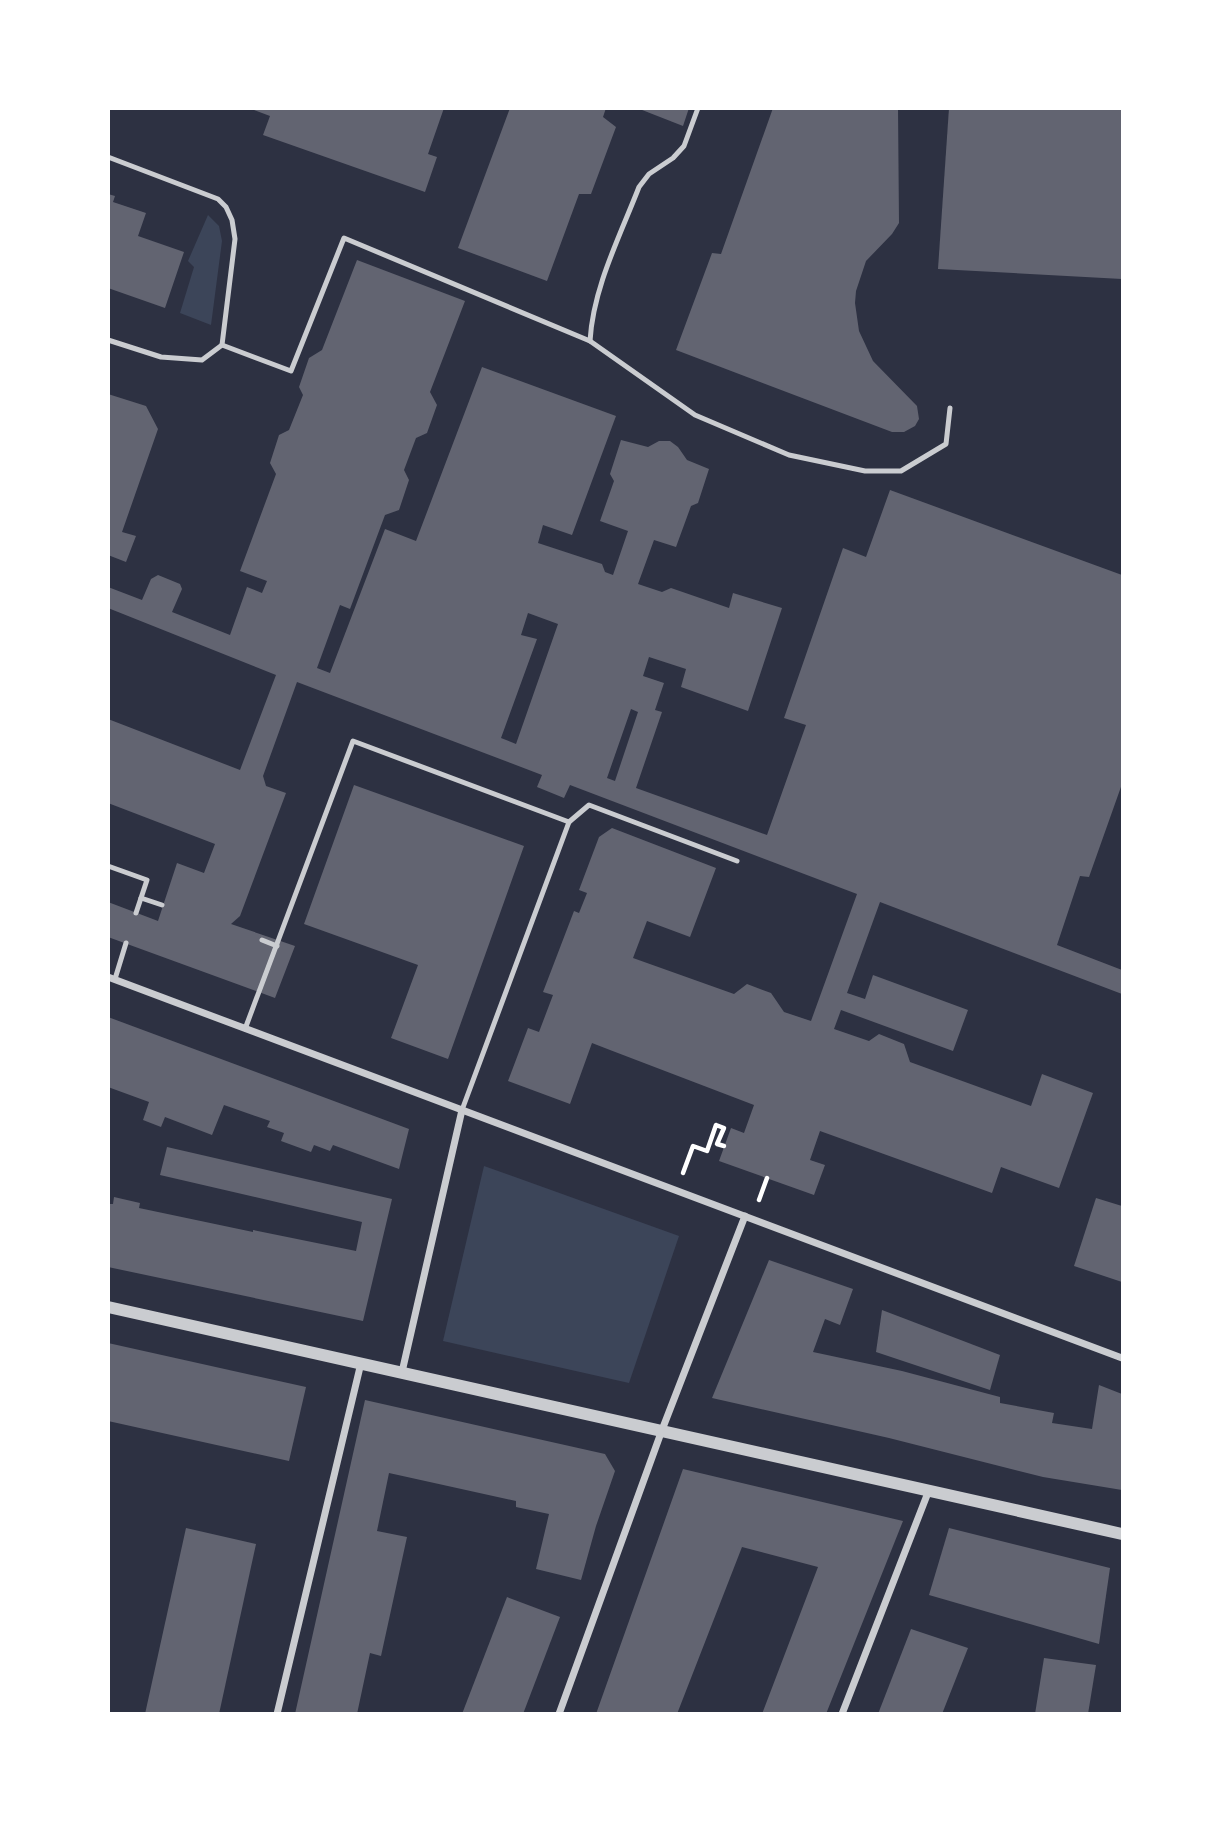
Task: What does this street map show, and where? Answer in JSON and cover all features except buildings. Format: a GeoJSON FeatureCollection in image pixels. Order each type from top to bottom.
{"type":"FeatureCollection","features":[{"type":"Feature","properties":{"kind":"street"},"geometry":{"type":"LineString","coordinates":[[111,978],[1122,1357]]}},
{"type":"Feature","properties":{"kind":"street"},"geometry":{"type":"LineString","coordinates":[[402,1372],[462,1110]]}},
{"type":"Feature","properties":{"kind":"street"},"geometry":{"type":"LineString","coordinates":[[559,1713],[662,1430],[745,1216]]}},
{"type":"Feature","properties":{"kind":"street"},"geometry":{"type":"LineString","coordinates":[[108,1307],[1122,1534]]}},
{"type":"Feature","properties":{"kind":"street"},"geometry":{"type":"LineString","coordinates":[[277,1713],[361,1363]]}},
{"type":"Feature","properties":{"kind":"street"},"geometry":{"type":"LineString","coordinates":[[842,1713],[929,1490]]}},
{"type":"Feature","properties":{"kind":"lane"},"geometry":{"type":"LineString","coordinates":[[590,341],[597,298],[639,187],[649,174],[673,158],[684,146],[698,108]]}},
{"type":"Feature","properties":{"kind":"lane"},"geometry":{"type":"LineString","coordinates":[[108,157],[218,199],[226,207],[232,220],[235,239],[222,345],[202,360],[161,357],[108,340]]}},
{"type":"Feature","properties":{"kind":"lane"},"geometry":{"type":"LineString","coordinates":[[222,345],[291,371],[344,238],[590,341],[695,415],[789,455],[865,471],[901,471],[946,444],[950,408]]}},
{"type":"Feature","properties":{"kind":"lane"},"geometry":{"type":"LineString","coordinates":[[245,1029],[353,741],[569,821]]}},
{"type":"Feature","properties":{"kind":"lane"},"geometry":{"type":"LineString","coordinates":[[462,1110],[569,821],[589,805],[737,861]]}},
{"type":"Feature","properties":{"kind":"lane"},"geometry":{"type":"LineString","coordinates":[[108,866],[147,880],[136,913]]}},
{"type":"Feature","properties":{"kind":"lane"},"geometry":{"type":"LineString","coordinates":[[141,898],[162,905]]}},
{"type":"Feature","properties":{"kind":"lane"},"geometry":{"type":"LineString","coordinates":[[262,940],[277,946]]}},
{"type":"Feature","properties":{"kind":"lane"},"geometry":{"type":"LineString","coordinates":[[111,978],[126,943]]}},
{"type":"Feature","properties":{"kind":"path"},"geometry":{"type":"LineString","coordinates":[[676,1190],[692,1146],[707,1151],[716,1125],[724,1128],[718,1144],[724,1146]]}},
{"type":"Feature","properties":{"kind":"shaded area"},"geometry":{"type":"Polygon","coordinates":[[[208,215],[219,226],[222,241],[211,325],[180,313],[194,267],[188,261],[208,215]]]}},
{"type":"Feature","properties":{"kind":"shaded area"},"geometry":{"type":"Polygon","coordinates":[[[484,1166],[679,1236],[629,1383],[443,1341],[484,1166]]]}}]}
